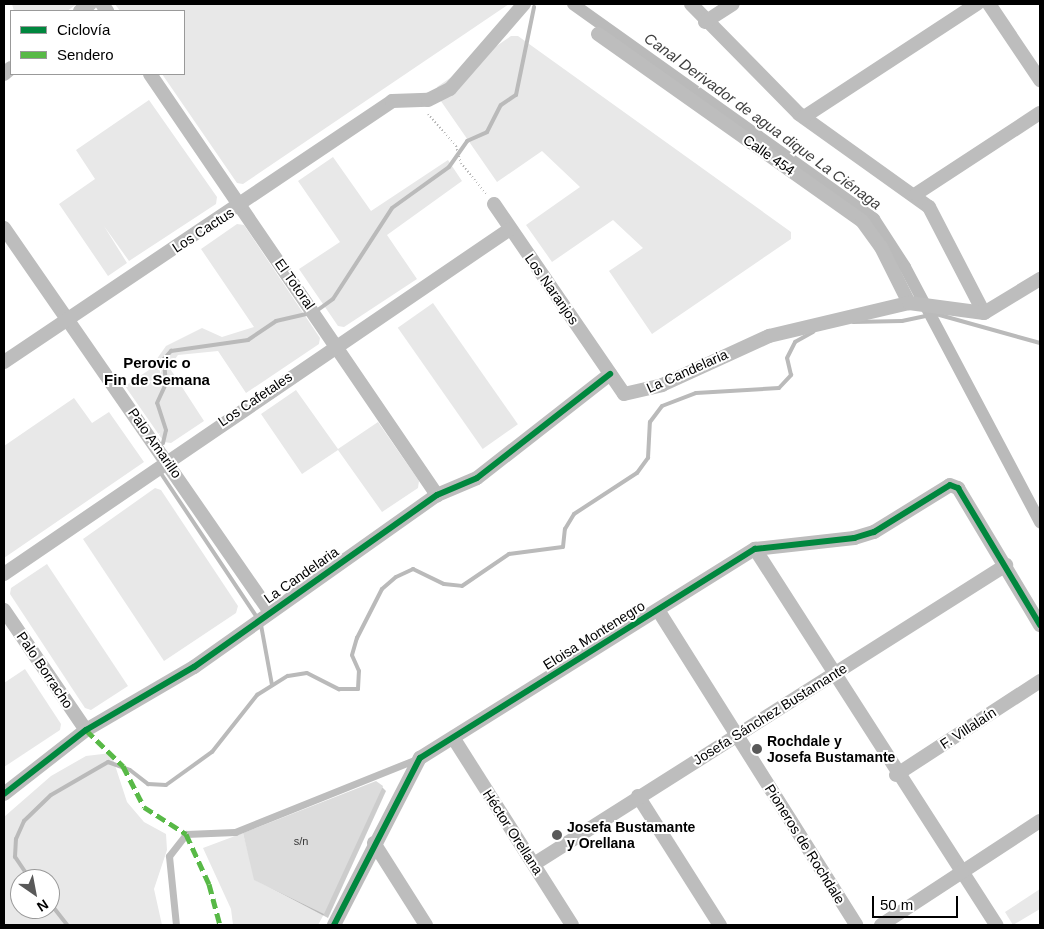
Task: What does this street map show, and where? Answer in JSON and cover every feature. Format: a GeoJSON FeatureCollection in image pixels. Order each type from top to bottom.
{"type":"FeatureCollection","features":[{"type":"Feature","properties":{"kind":"street"},"geometry":{"type":"LineString","coordinates":[[418,100],[428,100],[463,78],[524,4]]}},
{"type":"Feature","properties":{"kind":"street"},"geometry":{"type":"LineString","coordinates":[[691,4],[705,22],[804,117],[916,194],[929,207],[984,313]]}},
{"type":"Feature","properties":{"kind":"street"},"geometry":{"type":"LineString","coordinates":[[705,22],[733,4]]}},
{"type":"Feature","properties":{"kind":"street"},"geometry":{"type":"LineString","coordinates":[[804,117],[977,4]]}},
{"type":"Feature","properties":{"kind":"street"},"geometry":{"type":"LineString","coordinates":[[989,4],[1040,80]]}},
{"type":"Feature","properties":{"kind":"street","name":"Calle 454"},"geometry":{"type":"LineString","coordinates":[[598,34],[862,221],[881,247],[909,303]]}},
{"type":"Feature","properties":{"kind":"street","name":"El Totoral"},"geometry":{"type":"LineString","coordinates":[[151,75],[337,344],[437,495]]}},
{"type":"Feature","properties":{"kind":"street","name":"Los Cactus"},"geometry":{"type":"LineString","coordinates":[[4,362],[392,101],[418,100]]}},
{"type":"Feature","properties":{"kind":"street"},"geometry":{"type":"LineString","coordinates":[[916,194],[1040,113]]}},
{"type":"Feature","properties":{"kind":"street","name":"Los Naranjos"},"geometry":{"type":"LineString","coordinates":[[494,204],[610,374]]}},
{"type":"Feature","properties":{"kind":"street","name":"Palo Amarillo"},"geometry":{"type":"LineString","coordinates":[[4,228],[166,459],[269,611]]}},
{"type":"Feature","properties":{"kind":"street","name":"Los Cafetales"},"geometry":{"type":"LineString","coordinates":[[4,574],[166,459],[510,229]]}},
{"type":"Feature","properties":{"kind":"street"},"geometry":{"type":"LineString","coordinates":[[909,303],[984,313],[1040,279]]}},
{"type":"Feature","properties":{"kind":"street","name":"La Candelaria"},"geometry":{"type":"LineString","coordinates":[[4,794],[86,730],[194,667],[269,611],[437,495],[477,478],[610,374],[624,394],[634,394],[769,336],[909,303]]}},
{"type":"Feature","properties":{"kind":"street","name":"Eloisa Montenegro"},"geometry":{"type":"LineString","coordinates":[[420,758],[454,739],[755,550],[854,538],[874,532],[942,488],[958,488],[1006,565]]}},
{"type":"Feature","properties":{"kind":"street"},"geometry":{"type":"LineString","coordinates":[[755,550],[896,775],[996,925]]}},
{"type":"Feature","properties":{"kind":"street"},"geometry":{"type":"LineString","coordinates":[[1006,565],[1040,625]]}},
{"type":"Feature","properties":{"kind":"street","name":"Josefa Sánchez Bustamante"},"geometry":{"type":"LineString","coordinates":[[534,864],[638,796],[833,676],[1006,565]]}},
{"type":"Feature","properties":{"kind":"street","name":"Palo Borracho"},"geometry":{"type":"LineString","coordinates":[[4,610],[86,730]]}},
{"type":"Feature","properties":{"kind":"street","name":"Pioneros de Rochdale"},"geometry":{"type":"LineString","coordinates":[[658,610],[856,925]]}},
{"type":"Feature","properties":{"kind":"street","name":"F. Villalaín"},"geometry":{"type":"LineString","coordinates":[[896,775],[1040,681]]}},
{"type":"Feature","properties":{"kind":"street","name":"Héctor Orellana"},"geometry":{"type":"LineString","coordinates":[[454,739],[572,925]]}},
{"type":"Feature","properties":{"kind":"street"},"geometry":{"type":"LineString","coordinates":[[334,925],[374,843],[420,758]]}},
{"type":"Feature","properties":{"kind":"street"},"geometry":{"type":"LineString","coordinates":[[638,796],[720,925]]}},
{"type":"Feature","properties":{"kind":"street"},"geometry":{"type":"LineString","coordinates":[[881,925],[1040,821]]}},
{"type":"Feature","properties":{"kind":"street"},"geometry":{"type":"LineString","coordinates":[[374,843],[426,925]]}},
{"type":"Feature","properties":{"kind":"lane"},"geometry":{"type":"LineString","coordinates":[[176,925],[169,856],[186,834],[235,832],[420,758]]}},
{"type":"Feature","properties":{"kind":"path"},"geometry":{"type":"LineString","coordinates":[[418,100],[456,146],[461,163],[494,204]]}},
{"type":"Feature","properties":{"kind":"shaded area"},"geometry":{"type":"Polygon","coordinates":[[[12,4],[77,4],[68,10],[14,10],[12,4]]]}},
{"type":"Feature","properties":{"kind":"shaded area"},"geometry":{"type":"Polygon","coordinates":[[[115,4],[509,4],[243,184],[237,183],[163,75],[185,75],[185,10],[119,10],[115,4]]]}},
{"type":"Feature","properties":{"kind":"shaded area"},"geometry":{"type":"Polygon","coordinates":[[[511,36],[518,36],[791,232],[791,239],[652,334],[609,271],[643,248],[613,220],[552,262],[526,225],[580,187],[542,151],[497,182],[436,94],[437,87],[511,36]]]}},
{"type":"Feature","properties":{"kind":"shaded area"},"geometry":{"type":"Polygon","coordinates":[[[149,100],[217,197],[216,204],[129,261],[104,226],[127,263],[108,276],[59,204],[95,179],[76,150],[149,100]]]}},
{"type":"Feature","properties":{"kind":"shaded area"},"geometry":{"type":"Polygon","coordinates":[[[333,157],[371,211],[448,160],[462,181],[387,235],[417,279],[344,327],[338,326],[299,269],[340,242],[298,181],[333,157]]]}},
{"type":"Feature","properties":{"kind":"shaded area"},"geometry":{"type":"Polygon","coordinates":[[[237,224],[244,225],[320,338],[319,344],[246,393],[218,351],[178,355],[169,367],[204,421],[171,443],[164,442],[125,386],[149,370],[166,346],[202,328],[222,337],[254,327],[201,249],[237,224]]]}},
{"type":"Feature","properties":{"kind":"shaded area"},"geometry":{"type":"Polygon","coordinates":[[[433,303],[518,424],[483,449],[398,328],[433,303]]]}},
{"type":"Feature","properties":{"kind":"shaded area"},"geometry":{"type":"Polygon","coordinates":[[[296,390],[338,449],[378,422],[419,481],[418,488],[382,512],[338,450],[302,474],[261,414],[296,390]]]}},
{"type":"Feature","properties":{"kind":"shaded area"},"geometry":{"type":"Polygon","coordinates":[[[74,398],[92,423],[109,412],[144,462],[4,558],[4,446],[74,398]]]}},
{"type":"Feature","properties":{"kind":"shaded area"},"geometry":{"type":"Polygon","coordinates":[[[155,488],[161,490],[238,606],[236,613],[164,661],[83,539],[155,488]]]}},
{"type":"Feature","properties":{"kind":"shaded area"},"geometry":{"type":"Polygon","coordinates":[[[47,564],[128,686],[91,710],[85,708],[10,594],[11,588],[47,564]]]}},
{"type":"Feature","properties":{"kind":"shaded area"},"geometry":{"type":"Polygon","coordinates":[[[25,669],[61,724],[60,730],[4,767],[4,683],[25,669]]]}},
{"type":"Feature","properties":{"kind":"shaded area"},"geometry":{"type":"Polygon","coordinates":[[[111,753],[127,802],[144,822],[166,834],[167,850],[154,889],[162,925],[5,925],[4,817],[51,776],[86,756],[111,753]]]}},
{"type":"Feature","properties":{"kind":"shaded area"},"geometry":{"type":"Polygon","coordinates":[[[243,833],[255,880],[324,914],[318,925],[233,925],[231,909],[203,848],[243,833]]]}},
{"type":"Feature","properties":{"kind":"shaded area"},"geometry":{"type":"Polygon","coordinates":[[[1040,889],[1040,909],[1013,925],[1005,912],[1040,889]]]}},
{"type":"Feature","properties":{"kind":"building"},"geometry":{"type":"Polygon","coordinates":[[[376,781],[383,786],[324,914],[254,880],[243,833],[376,781]]]}},
{"type":"Feature","properties":{"kind":"waterway","name":"Canal Derivador de agua dique La Ciénaga"},"geometry":{"type":"LineString","coordinates":[[573,4],[874,219],[905,267],[1040,522]]}},
{"type":"Feature","properties":{"kind":"waterway"},"geometry":{"type":"LineString","coordinates":[[163,443],[166,430],[157,403],[166,384],[164,359],[171,351],[248,340],[276,321],[315,312],[333,299],[392,208],[449,167],[467,141],[487,132],[501,105],[516,95],[534,7]]}},
{"type":"Feature","properties":{"kind":"waterway"},"geometry":{"type":"LineString","coordinates":[[853,322],[902,321],[936,314],[1040,343]]}},
{"type":"Feature","properties":{"kind":"waterway"},"geometry":{"type":"LineString","coordinates":[[23,869],[15,857],[16,839],[24,821],[51,795],[108,762],[130,770],[148,784],[166,785],[212,752],[257,695],[288,676],[307,673],[339,689],[358,689],[359,671],[352,655],[357,638],[382,589],[396,577],[413,569],[444,584],[462,586],[509,554],[563,547],[565,529],[574,514],[637,473],[648,458],[650,422],[662,406],[696,393],[779,388],[791,375],[787,358],[795,342],[813,332]]}},
{"type":"Feature","properties":{"kind":"waterway"},"geometry":{"type":"LineString","coordinates":[[162,475],[258,619]]}},
{"type":"Feature","properties":{"kind":"waterway"},"geometry":{"type":"LineString","coordinates":[[261,625],[272,685]]}},
{"type":"Feature","properties":{"kind":"waterway"},"geometry":{"type":"LineString","coordinates":[[60,916],[67,925]]}},
{"type":"Feature","properties":{"kind":"marked path"},"geometry":{"type":"LineString","coordinates":[[86,730],[123,766],[144,807],[186,834],[209,884],[220,925]]}},
{"type":"Feature","properties":{"kind":"cycle path"},"geometry":{"type":"LineString","coordinates":[[4,794],[86,730],[194,667],[437,495],[477,478],[610,374]]}},
{"type":"Feature","properties":{"kind":"cycle path"},"geometry":{"type":"LineString","coordinates":[[334,925],[420,758],[755,549],[854,538],[874,532],[950,485],[958,488],[1040,625]]}},
{"type":"Feature","properties":{"kind":"place","name":"Rochdale y Josefa Bustamante"},"geometry":{"type":"Point","coordinates":[757,749]}},
{"type":"Feature","properties":{"kind":"place","name":"Josefa Bustamante y Orellana"},"geometry":{"type":"Point","coordinates":[557,835]}},
{"type":"Feature","properties":{"kind":"district","name":"Perovic o Fin de Semana"},"geometry":{"type":"Point","coordinates":[157,370]}}]}
